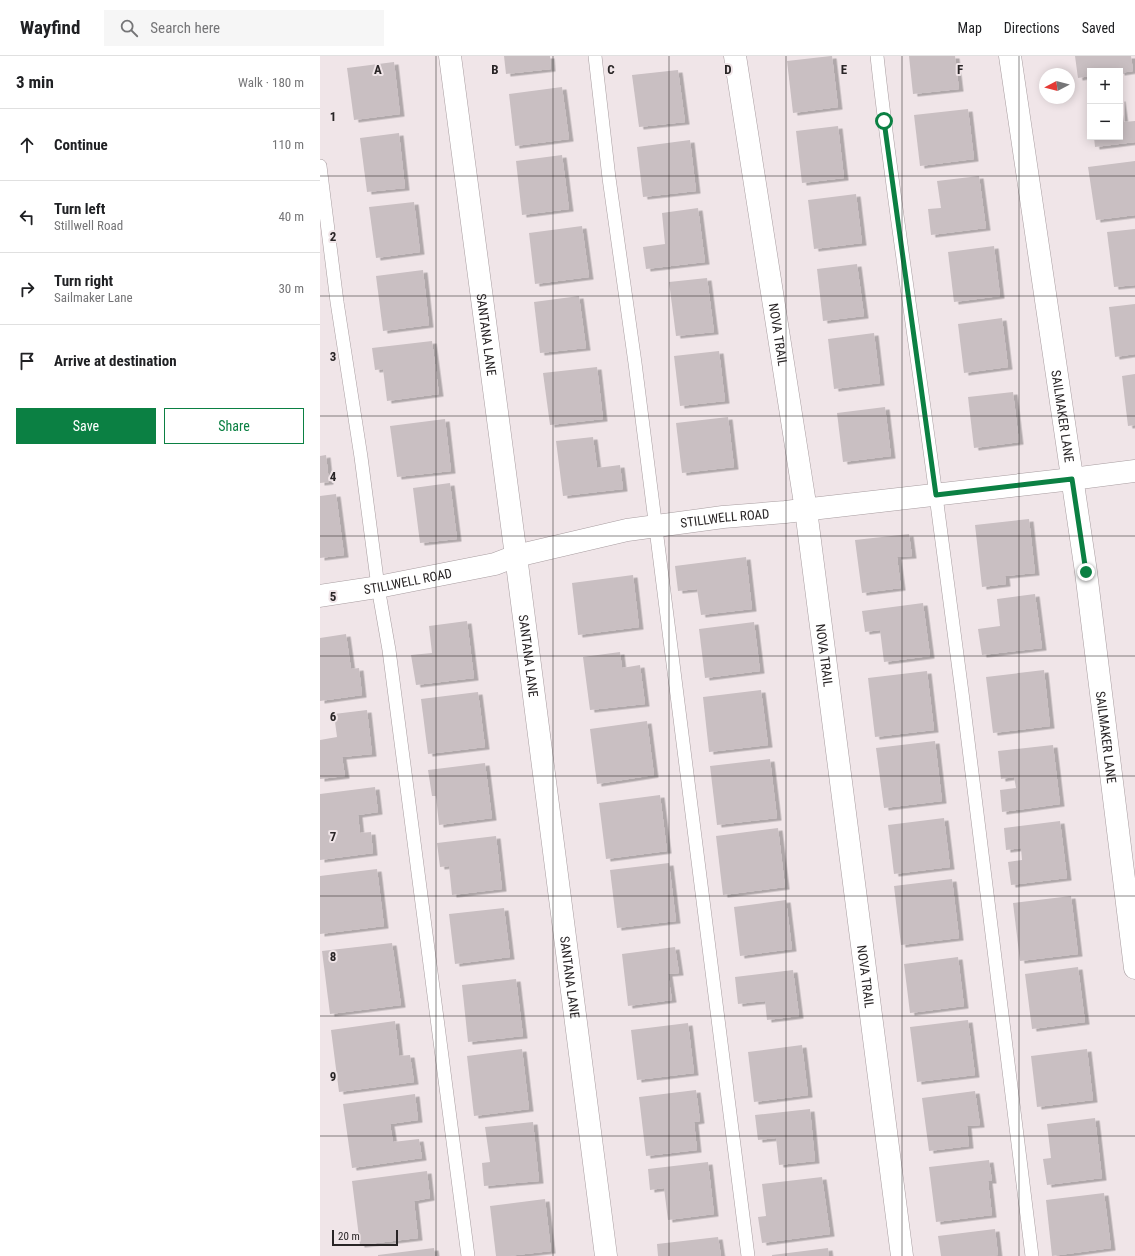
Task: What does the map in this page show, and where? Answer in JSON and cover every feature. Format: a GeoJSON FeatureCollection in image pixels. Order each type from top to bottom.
{"type":"FeatureCollection","features":[{"type":"Feature","properties":{"kind":"street","name":"SANTANA LANE"},"geometry":{"type":"LineString","coordinates":[[450,56],[606,1256]]}},
{"type":"Feature","properties":{"kind":"street","name":"NOVA TRAIL"},"geometry":{"type":"LineString","coordinates":[[735,56],[806,510],[902,1256]]}},
{"type":"Feature","properties":{"kind":"street","name":"SAILMAKER LANE"},"geometry":{"type":"LineString","coordinates":[[1010,56],[1086,572],[1135,968]]}},
{"type":"Feature","properties":{"kind":"street","name":"STILLWELL ROAD"},"geometry":{"type":"LineString","coordinates":[[320,596],[378,587],[496,564],[516,556],[627,530],[723,517],[806,510],[1135,471]]}},
{"type":"Feature","properties":{"kind":"lane"},"geometry":{"type":"LineString","coordinates":[[595,56],[609,178],[635,363],[748,1256]]}},
{"type":"Feature","properties":{"kind":"lane"},"geometry":{"type":"LineString","coordinates":[[877,56],[884,121],[936,495],[989,900],[1032,1256]]}},
{"type":"Feature","properties":{"kind":"lane"},"geometry":{"type":"LineString","coordinates":[[320,166],[337,302],[361,457],[378,587],[389,650],[468,1256]]}},
{"type":"Feature","properties":{"kind":"building"},"geometry":{"type":"Polygon","coordinates":[[[504,56],[550,56],[551,69],[506,74],[504,56]]]}},
{"type":"Feature","properties":{"kind":"building"},"geometry":{"type":"Polygon","coordinates":[[[832,56],[838,107],[793,113],[787,61],[832,56]]]}},
{"type":"Feature","properties":{"kind":"building"},"geometry":{"type":"Polygon","coordinates":[[[909,56],[955,56],[959,89],[913,94],[909,56]]]}},
{"type":"Feature","properties":{"kind":"building"},"geometry":{"type":"Polygon","coordinates":[[[1075,56],[1131,56],[1133,71],[1123,73],[1123,68],[1087,68],[1087,76],[1078,78],[1075,56]]]}},
{"type":"Feature","properties":{"kind":"building"},"geometry":{"type":"Polygon","coordinates":[[[394,62],[400,114],[354,120],[347,68],[394,62]]]}},
{"type":"Feature","properties":{"kind":"building"},"geometry":{"type":"Polygon","coordinates":[[[678,70],[685,122],[639,127],[632,75],[678,70]]]}},
{"type":"Feature","properties":{"kind":"building"},"geometry":{"type":"Polygon","coordinates":[[[562,87],[569,139],[515,146],[509,94],[562,87]]]}},
{"type":"Feature","properties":{"kind":"building"},"geometry":{"type":"Polygon","coordinates":[[[968,109],[974,159],[920,166],[914,115],[968,109]]]}},
{"type":"Feature","properties":{"kind":"building"},"geometry":{"type":"Polygon","coordinates":[[[1123,114],[1124,122],[1135,121],[1135,142],[1095,147],[1094,140],[1123,140],[1123,114]]]}},
{"type":"Feature","properties":{"kind":"building"},"geometry":{"type":"Polygon","coordinates":[[[838,126],[844,178],[802,183],[796,131],[838,126]]]}},
{"type":"Feature","properties":{"kind":"building"},"geometry":{"type":"Polygon","coordinates":[[[399,133],[405,188],[367,192],[360,138],[399,133]]]}},
{"type":"Feature","properties":{"kind":"building"},"geometry":{"type":"Polygon","coordinates":[[[690,140],[696,191],[643,197],[637,147],[690,140]]]}},
{"type":"Feature","properties":{"kind":"building"},"geometry":{"type":"Polygon","coordinates":[[[562,155],[569,209],[522,215],[516,161],[562,155]]]}},
{"type":"Feature","properties":{"kind":"building"},"geometry":{"type":"Polygon","coordinates":[[[1135,161],[1135,215],[1096,220],[1088,167],[1135,161]]]}},
{"type":"Feature","properties":{"kind":"building"},"geometry":{"type":"Polygon","coordinates":[[[979,176],[986,228],[931,235],[928,209],[941,208],[937,181],[979,176]]]}},
{"type":"Feature","properties":{"kind":"building"},"geometry":{"type":"Polygon","coordinates":[[[856,194],[862,243],[814,249],[808,200],[856,194]]]}},
{"type":"Feature","properties":{"kind":"building"},"geometry":{"type":"Polygon","coordinates":[[[414,202],[420,252],[376,258],[369,207],[414,202]]]}},
{"type":"Feature","properties":{"kind":"building"},"geometry":{"type":"Polygon","coordinates":[[[698,208],[705,262],[646,269],[643,247],[665,244],[662,213],[698,208]]]}},
{"type":"Feature","properties":{"kind":"building"},"geometry":{"type":"Polygon","coordinates":[[[582,226],[589,277],[535,284],[529,233],[582,226]]]}},
{"type":"Feature","properties":{"kind":"building"},"geometry":{"type":"Polygon","coordinates":[[[1135,229],[1135,285],[1114,287],[1107,232],[1135,229]]]}},
{"type":"Feature","properties":{"kind":"building"},"geometry":{"type":"Polygon","coordinates":[[[994,246],[1000,296],[954,302],[948,252],[994,246]]]}},
{"type":"Feature","properties":{"kind":"building"},"geometry":{"type":"Polygon","coordinates":[[[857,264],[864,316],[823,321],[817,269],[857,264]]]}},
{"type":"Feature","properties":{"kind":"building"},"geometry":{"type":"Polygon","coordinates":[[[423,270],[429,325],[383,331],[376,276],[423,270]]]}},
{"type":"Feature","properties":{"kind":"building"},"geometry":{"type":"Polygon","coordinates":[[[707,278],[714,332],[676,336],[669,282],[707,278]]]}},
{"type":"Feature","properties":{"kind":"building"},"geometry":{"type":"Polygon","coordinates":[[[579,296],[586,348],[540,353],[534,302],[579,296]]]}},
{"type":"Feature","properties":{"kind":"building"},"geometry":{"type":"Polygon","coordinates":[[[1135,304],[1135,354],[1115,357],[1109,307],[1135,304]]]}},
{"type":"Feature","properties":{"kind":"building"},"geometry":{"type":"Polygon","coordinates":[[[1002,318],[1008,367],[964,373],[958,324],[1002,318]]]}},
{"type":"Feature","properties":{"kind":"building"},"geometry":{"type":"Polygon","coordinates":[[[874,333],[880,383],[834,389],[828,339],[874,333]]]}},
{"type":"Feature","properties":{"kind":"building"},"geometry":{"type":"Polygon","coordinates":[[[432,341],[439,394],[387,401],[383,369],[375,370],[372,348],[432,341]]]}},
{"type":"Feature","properties":{"kind":"building"},"geometry":{"type":"Polygon","coordinates":[[[719,351],[725,401],[680,406],[674,356],[719,351]]]}},
{"type":"Feature","properties":{"kind":"building"},"geometry":{"type":"Polygon","coordinates":[[[597,367],[603,419],[550,425],[543,373],[597,367]]]}},
{"type":"Feature","properties":{"kind":"building"},"geometry":{"type":"Polygon","coordinates":[[[1135,374],[1135,425],[1128,426],[1122,376],[1135,374]]]}},
{"type":"Feature","properties":{"kind":"building"},"geometry":{"type":"Polygon","coordinates":[[[1013,392],[1019,442],[974,448],[968,397],[1013,392]]]}},
{"type":"Feature","properties":{"kind":"building"},"geometry":{"type":"Polygon","coordinates":[[[885,407],[891,456],[843,462],[837,413],[885,407]]]}},
{"type":"Feature","properties":{"kind":"building"},"geometry":{"type":"Polygon","coordinates":[[[728,417],[734,467],[682,473],[676,423],[728,417]]]}},
{"type":"Feature","properties":{"kind":"building"},"geometry":{"type":"Polygon","coordinates":[[[445,419],[451,471],[397,477],[390,426],[445,419]]]}},
{"type":"Feature","properties":{"kind":"building"},"geometry":{"type":"Polygon","coordinates":[[[593,437],[597,468],[620,465],[623,489],[563,496],[556,441],[593,437]]]}},
{"type":"Feature","properties":{"kind":"building"},"geometry":{"type":"Polygon","coordinates":[[[326,455],[329,482],[320,483],[320,456],[326,455]]]}},
{"type":"Feature","properties":{"kind":"building"},"geometry":{"type":"Polygon","coordinates":[[[450,483],[457,539],[420,543],[413,488],[450,483]]]}},
{"type":"Feature","properties":{"kind":"building"},"geometry":{"type":"Polygon","coordinates":[[[336,494],[344,555],[320,558],[320,496],[336,494]]]}},
{"type":"Feature","properties":{"kind":"building"},"geometry":{"type":"Polygon","coordinates":[[[1029,519],[1035,573],[1005,576],[1006,584],[982,587],[975,525],[1029,519]]]}},
{"type":"Feature","properties":{"kind":"building"},"geometry":{"type":"Polygon","coordinates":[[[909,534],[912,556],[897,557],[901,588],[862,593],[855,540],[909,534]]]}},
{"type":"Feature","properties":{"kind":"building"},"geometry":{"type":"Polygon","coordinates":[[[746,557],[752,609],[701,615],[697,589],[678,591],[675,566],[746,557]]]}},
{"type":"Feature","properties":{"kind":"building"},"geometry":{"type":"Polygon","coordinates":[[[633,575],[639,627],[578,635],[572,583],[633,575]]]}},
{"type":"Feature","properties":{"kind":"building"},"geometry":{"type":"Polygon","coordinates":[[[1035,594],[1042,648],[982,655],[978,629],[1000,626],[997,599],[1035,594]]]}},
{"type":"Feature","properties":{"kind":"building"},"geometry":{"type":"Polygon","coordinates":[[[923,603],[930,656],[884,662],[880,630],[865,632],[862,611],[923,603]]]}},
{"type":"Feature","properties":{"kind":"building"},"geometry":{"type":"Polygon","coordinates":[[[467,621],[474,678],[416,685],[411,655],[432,653],[429,626],[467,621]]]}},
{"type":"Feature","properties":{"kind":"building"},"geometry":{"type":"Polygon","coordinates":[[[754,622],[760,671],[705,678],[699,629],[754,622]]]}},
{"type":"Feature","properties":{"kind":"building"},"geometry":{"type":"Polygon","coordinates":[[[346,634],[351,669],[359,668],[362,695],[320,701],[320,638],[346,634]]]}},
{"type":"Feature","properties":{"kind":"building"},"geometry":{"type":"Polygon","coordinates":[[[620,652],[622,668],[640,665],[645,704],[590,710],[583,657],[620,652]]]}},
{"type":"Feature","properties":{"kind":"building"},"geometry":{"type":"Polygon","coordinates":[[[1044,670],[1050,726],[993,733],[986,677],[1044,670]]]}},
{"type":"Feature","properties":{"kind":"building"},"geometry":{"type":"Polygon","coordinates":[[[927,671],[934,730],[875,737],[868,678],[927,671]]]}},
{"type":"Feature","properties":{"kind":"building"},"geometry":{"type":"Polygon","coordinates":[[[761,690],[768,745],[709,752],[703,697],[761,690]]]}},
{"type":"Feature","properties":{"kind":"building"},"geometry":{"type":"Polygon","coordinates":[[[478,692],[485,747],[428,754],[421,699],[478,692]]]}},
{"type":"Feature","properties":{"kind":"building"},"geometry":{"type":"Polygon","coordinates":[[[367,710],[372,754],[342,757],[345,776],[320,779],[320,740],[337,737],[334,714],[367,710]]]}},
{"type":"Feature","properties":{"kind":"building"},"geometry":{"type":"Polygon","coordinates":[[[647,721],[654,775],[597,784],[590,729],[647,721]]]}},
{"type":"Feature","properties":{"kind":"building"},"geometry":{"type":"Polygon","coordinates":[[[935,741],[942,801],[884,808],[876,748],[935,741]]]}},
{"type":"Feature","properties":{"kind":"building"},"geometry":{"type":"Polygon","coordinates":[[[1053,745],[1060,804],[1002,812],[1000,790],[1016,788],[1014,777],[1001,779],[998,751],[1053,745]]]}},
{"type":"Feature","properties":{"kind":"building"},"geometry":{"type":"Polygon","coordinates":[[[770,759],[777,818],[717,825],[710,766],[770,759]]]}},
{"type":"Feature","properties":{"kind":"building"},"geometry":{"type":"Polygon","coordinates":[[[485,763],[492,818],[439,825],[436,796],[432,796],[428,770],[485,763]]]}},
{"type":"Feature","properties":{"kind":"building"},"geometry":{"type":"Polygon","coordinates":[[[375,787],[378,812],[358,815],[360,833],[371,832],[373,853],[320,860],[320,794],[375,787]]]}},
{"type":"Feature","properties":{"kind":"building"},"geometry":{"type":"Polygon","coordinates":[[[660,795],[667,851],[606,859],[599,803],[660,795]]]}},
{"type":"Feature","properties":{"kind":"building"},"geometry":{"type":"Polygon","coordinates":[[[944,818],[950,867],[894,874],[888,825],[944,818]]]}},
{"type":"Feature","properties":{"kind":"building"},"geometry":{"type":"Polygon","coordinates":[[[1060,821],[1067,878],[1011,885],[1008,862],[1022,860],[1021,848],[1006,850],[1004,828],[1060,821]]]}},
{"type":"Feature","properties":{"kind":"building"},"geometry":{"type":"Polygon","coordinates":[[[778,828],[785,887],[723,895],[716,836],[778,828]]]}},
{"type":"Feature","properties":{"kind":"building"},"geometry":{"type":"Polygon","coordinates":[[[496,836],[502,889],[452,895],[449,866],[440,867],[437,843],[496,836]]]}},
{"type":"Feature","properties":{"kind":"building"},"geometry":{"type":"Polygon","coordinates":[[[669,863],[676,921],[617,928],[610,870],[669,863]]]}},
{"type":"Feature","properties":{"kind":"building"},"geometry":{"type":"Polygon","coordinates":[[[377,869],[384,926],[320,934],[320,876],[377,869]]]}},
{"type":"Feature","properties":{"kind":"building"},"geometry":{"type":"Polygon","coordinates":[[[952,879],[959,938],[901,945],[894,886],[952,879]]]}},
{"type":"Feature","properties":{"kind":"building"},"geometry":{"type":"Polygon","coordinates":[[[1071,896],[1078,954],[1020,961],[1013,903],[1071,896]]]}},
{"type":"Feature","properties":{"kind":"building"},"geometry":{"type":"Polygon","coordinates":[[[786,900],[792,949],[740,956],[734,907],[786,900]]]}},
{"type":"Feature","properties":{"kind":"building"},"geometry":{"type":"Polygon","coordinates":[[[504,908],[510,957],[455,964],[449,914],[504,908]]]}},
{"type":"Feature","properties":{"kind":"building"},"geometry":{"type":"Polygon","coordinates":[[[392,943],[401,1005],[330,1014],[322,951],[392,943]]]}},
{"type":"Feature","properties":{"kind":"building"},"geometry":{"type":"Polygon","coordinates":[[[675,947],[679,973],[668,974],[672,1000],[628,1006],[622,954],[675,947]]]}},
{"type":"Feature","properties":{"kind":"building"},"geometry":{"type":"Polygon","coordinates":[[[958,957],[964,1006],[910,1013],[904,964],[958,957]]]}},
{"type":"Feature","properties":{"kind":"building"},"geometry":{"type":"Polygon","coordinates":[[[1078,967],[1085,1022],[1032,1029],[1025,974],[1078,967]]]}},
{"type":"Feature","properties":{"kind":"building"},"geometry":{"type":"Polygon","coordinates":[[[793,970],[799,1016],[767,1020],[765,1001],[738,1004],[735,977],[793,970]]]}},
{"type":"Feature","properties":{"kind":"building"},"geometry":{"type":"Polygon","coordinates":[[[516,979],[523,1036],[468,1042],[462,985],[516,979]]]}},
{"type":"Feature","properties":{"kind":"building"},"geometry":{"type":"Polygon","coordinates":[[[968,1020],[975,1075],[917,1082],[910,1027],[968,1020]]]}},
{"type":"Feature","properties":{"kind":"building"},"geometry":{"type":"Polygon","coordinates":[[[395,1021],[399,1056],[410,1055],[414,1082],[339,1092],[331,1030],[395,1021]]]}},
{"type":"Feature","properties":{"kind":"building"},"geometry":{"type":"Polygon","coordinates":[[[688,1023],[694,1073],[637,1080],[631,1030],[688,1023]]]}},
{"type":"Feature","properties":{"kind":"building"},"geometry":{"type":"Polygon","coordinates":[[[802,1045],[808,1095],[754,1102],[748,1052],[802,1045]]]}},
{"type":"Feature","properties":{"kind":"building"},"geometry":{"type":"Polygon","coordinates":[[[522,1049],[529,1109],[474,1116],[467,1056],[522,1049]]]}},
{"type":"Feature","properties":{"kind":"building"},"geometry":{"type":"Polygon","coordinates":[[[1087,1049],[1093,1100],[1037,1107],[1031,1056],[1087,1049]]]}},
{"type":"Feature","properties":{"kind":"building"},"geometry":{"type":"Polygon","coordinates":[[[696,1090],[700,1121],[694,1122],[697,1150],[646,1156],[639,1097],[696,1090]]]}},
{"type":"Feature","properties":{"kind":"building"},"geometry":{"type":"Polygon","coordinates":[[[975,1091],[980,1125],[967,1126],[969,1146],[929,1151],[922,1098],[975,1091]]]}},
{"type":"Feature","properties":{"kind":"building"},"geometry":{"type":"Polygon","coordinates":[[[415,1094],[418,1120],[390,1124],[393,1142],[419,1139],[422,1158],[352,1168],[343,1104],[415,1094]]]}},
{"type":"Feature","properties":{"kind":"building"},"geometry":{"type":"Polygon","coordinates":[[[810,1109],[815,1161],[779,1165],[776,1138],[758,1140],[755,1115],[810,1109]]]}},
{"type":"Feature","properties":{"kind":"building"},"geometry":{"type":"Polygon","coordinates":[[[1095,1118],[1102,1178],[1047,1185],[1043,1159],[1051,1158],[1047,1124],[1095,1118]]]}},
{"type":"Feature","properties":{"kind":"building"},"geometry":{"type":"Polygon","coordinates":[[[533,1122],[539,1181],[484,1186],[482,1163],[490,1162],[485,1127],[533,1122]]]}},
{"type":"Feature","properties":{"kind":"building"},"geometry":{"type":"Polygon","coordinates":[[[989,1160],[992,1181],[988,1181],[992,1215],[936,1222],[929,1167],[989,1160]]]}},
{"type":"Feature","properties":{"kind":"building"},"geometry":{"type":"Polygon","coordinates":[[[708,1162],[714,1214],[668,1220],[664,1188],[650,1190],[648,1169],[708,1162]]]}},
{"type":"Feature","properties":{"kind":"building"},"geometry":{"type":"Polygon","coordinates":[[[427,1171],[430,1198],[414,1201],[418,1238],[360,1245],[352,1181],[427,1171]]]}},
{"type":"Feature","properties":{"kind":"building"},"geometry":{"type":"Polygon","coordinates":[[[822,1177],[830,1234],[762,1243],[758,1217],[766,1216],[762,1184],[822,1177]]]}},
{"type":"Feature","properties":{"kind":"building"},"geometry":{"type":"Polygon","coordinates":[[[1104,1193],[1111,1248],[1052,1256],[1046,1200],[1104,1193]]]}},
{"type":"Feature","properties":{"kind":"building"},"geometry":{"type":"Polygon","coordinates":[[[545,1199],[551,1251],[496,1256],[490,1206],[545,1199]]]}},
{"type":"Feature","properties":{"kind":"building"},"geometry":{"type":"Polygon","coordinates":[[[995,1229],[998,1255],[941,1256],[938,1236],[995,1229]]]}},
{"type":"Feature","properties":{"kind":"building"},"geometry":{"type":"Polygon","coordinates":[[[718,1237],[721,1256],[658,1256],[657,1244],[718,1237]]]}},
{"type":"Feature","properties":{"kind":"building"},"geometry":{"type":"Polygon","coordinates":[[[434,1248],[435,1256],[378,1256],[378,1255],[434,1248]]]}},
{"type":"Feature","properties":{"kind":"building"},"geometry":{"type":"Polygon","coordinates":[[[828,1248],[829,1256],[772,1256],[772,1255],[828,1248]]]}},
{"type":"Feature","properties":{"kind":"route"},"geometry":{"type":"LineString","coordinates":[[884,121],[936,495],[1072,479],[1086,572]]}}]}
